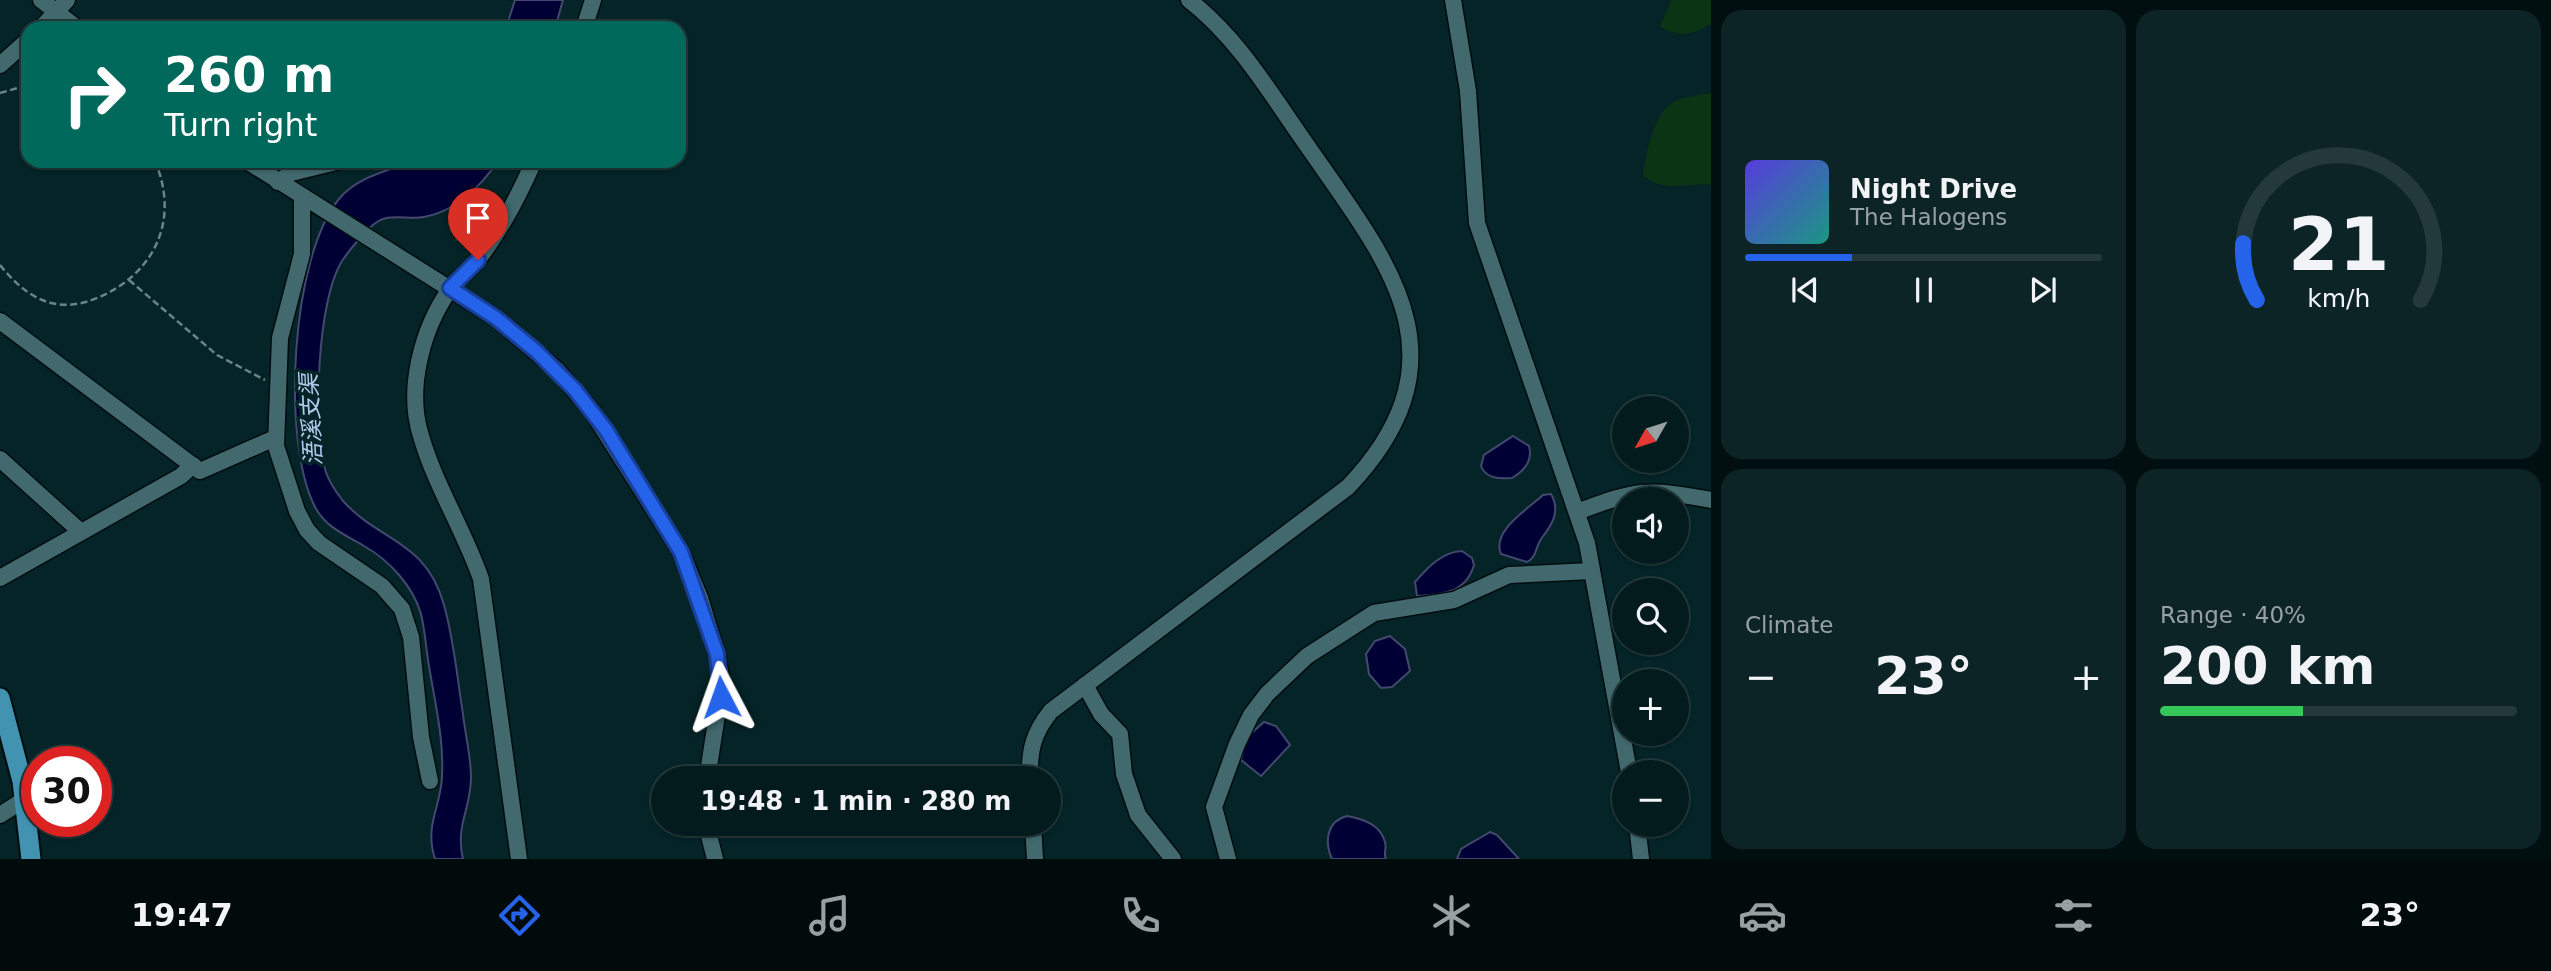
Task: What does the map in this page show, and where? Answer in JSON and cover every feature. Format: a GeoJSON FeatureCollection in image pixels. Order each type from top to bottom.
{"type":"FeatureCollection","features":[{"type":"Feature","properties":{"kind":"main road"},"geometry":{"type":"LineString","coordinates":[[0,698],[21,777]]}},
{"type":"Feature","properties":{"kind":"main road"},"geometry":{"type":"LineString","coordinates":[[28,837],[30,859]]}},
{"type":"Feature","properties":{"kind":"street"},"geometry":{"type":"LineString","coordinates":[[41,0],[62,6],[72,21]]}},
{"type":"Feature","properties":{"kind":"street"},"geometry":{"type":"LineString","coordinates":[[586,21],[593,0]]}},
{"type":"Feature","properties":{"kind":"street"},"geometry":{"type":"LineString","coordinates":[[1029,766],[1029,754],[1038,730],[1051,711],[1348,486],[1369,463],[1387,434],[1401,405],[1409,377],[1411,350],[1408,323],[1398,289],[1379,248],[1234,41],[1189,0]]}},
{"type":"Feature","properties":{"kind":"street"},"geometry":{"type":"LineString","coordinates":[[1453,0],[1468,91],[1472,187],[1481,242],[1548,422],[1577,512],[1592,570],[1627,760]]}},
{"type":"Feature","properties":{"kind":"street"},"geometry":{"type":"LineString","coordinates":[[48,21],[62,6]]}},
{"type":"Feature","properties":{"kind":"street"},"geometry":{"type":"LineString","coordinates":[[0,65],[21,46]]}},
{"type":"Feature","properties":{"kind":"street"},"geometry":{"type":"LineString","coordinates":[[257,168],[450,288],[517,334],[575,390],[606,430],[681,552],[700,598],[720,668],[721,697],[709,766]]}},
{"type":"Feature","properties":{"kind":"street"},"geometry":{"type":"LineString","coordinates":[[278,182],[291,173],[311,168]]}},
{"type":"Feature","properties":{"kind":"street"},"geometry":{"type":"LineString","coordinates":[[519,859],[481,579],[469,545],[426,451],[417,420],[416,379],[431,322],[450,288],[478,260],[499,229],[530,168]]}},
{"type":"Feature","properties":{"kind":"street"},"geometry":{"type":"LineString","coordinates":[[304,199],[302,254],[280,338],[275,438],[297,511],[307,530],[319,543],[382,586],[402,610],[411,637],[421,737],[430,782]]}},
{"type":"Feature","properties":{"kind":"street"},"geometry":{"type":"LineString","coordinates":[[0,321],[200,471],[275,438]]}},
{"type":"Feature","properties":{"kind":"street"},"geometry":{"type":"LineString","coordinates":[[0,459],[81,532]]}},
{"type":"Feature","properties":{"kind":"street"},"geometry":{"type":"LineString","coordinates":[[0,578],[181,476],[193,465]]}},
{"type":"Feature","properties":{"kind":"street"},"geometry":{"type":"LineString","coordinates":[[1577,512],[1623,495],[1646,490],[1711,500]]}},
{"type":"Feature","properties":{"kind":"street"},"geometry":{"type":"LineString","coordinates":[[1227,859],[1214,807],[1237,744],[1251,715],[1267,694],[1307,656],[1374,612],[1454,600],[1509,575],[1592,570]]}},
{"type":"Feature","properties":{"kind":"street"},"geometry":{"type":"LineString","coordinates":[[1084,685],[1101,714],[1121,734],[1124,774],[1138,815],[1173,859]]}},
{"type":"Feature","properties":{"kind":"street"},"geometry":{"type":"LineString","coordinates":[[0,815],[21,802]]}},
{"type":"Feature","properties":{"kind":"street"},"geometry":{"type":"LineString","coordinates":[[709,836],[715,859]]}},
{"type":"Feature","properties":{"kind":"street"},"geometry":{"type":"LineString","coordinates":[[1034,836],[1035,859]]}},
{"type":"Feature","properties":{"kind":"street"},"geometry":{"type":"LineString","coordinates":[[1638,837],[1641,859]]}},
{"type":"Feature","properties":{"kind":"path"},"geometry":{"type":"LineString","coordinates":[[0,93],[21,87]]}},
{"type":"Feature","properties":{"kind":"path"},"geometry":{"type":"LineString","coordinates":[[0,265],[32,295],[61,305],[87,302],[129,280],[150,258],[162,232],[163,186],[157,168]]}},
{"type":"Feature","properties":{"kind":"path"},"geometry":{"type":"LineString","coordinates":[[129,280],[217,355],[278,386]]}},
{"type":"Feature","properties":{"kind":"green space"},"geometry":{"type":"Polygon","coordinates":[[[1672,0],[1711,0],[1711,23],[1686,34],[1666,30],[1660,26],[1672,0]]]}},
{"type":"Feature","properties":{"kind":"green space"},"geometry":{"type":"Polygon","coordinates":[[[1711,93],[1711,185],[1667,186],[1651,181],[1643,175],[1655,126],[1665,109],[1681,99],[1711,93]]]}},
{"type":"Feature","properties":{"kind":"water"},"geometry":{"type":"Polygon","coordinates":[[[515,0],[563,0],[557,21],[508,21],[515,0]]]}},
{"type":"Feature","properties":{"kind":"water","name":"浯溪支渠"},"geometry":{"type":"Polygon","coordinates":[[[394,168],[493,168],[484,180],[457,204],[424,217],[382,219],[353,246],[342,261],[327,304],[320,363],[319,423],[321,449],[328,478],[343,501],[357,515],[401,544],[426,567],[444,605],[453,645],[471,769],[469,799],[461,836],[463,859],[435,859],[432,847],[432,826],[441,787],[442,748],[421,614],[406,584],[391,566],[337,530],[315,507],[304,477],[298,439],[296,350],[301,305],[310,262],[323,226],[339,199],[354,185],[394,168]]]}},
{"type":"Feature","properties":{"kind":"water"},"geometry":{"type":"Polygon","coordinates":[[[1513,436],[1529,446],[1530,456],[1526,465],[1512,478],[1498,478],[1486,474],[1481,466],[1484,455],[1513,436]]]}},
{"type":"Feature","properties":{"kind":"water"},"geometry":{"type":"Polygon","coordinates":[[[1551,494],[1555,506],[1554,518],[1539,542],[1533,558],[1527,562],[1501,554],[1499,545],[1506,529],[1543,495],[1551,494]]]}},
{"type":"Feature","properties":{"kind":"water"},"geometry":{"type":"Polygon","coordinates":[[[1462,551],[1472,558],[1474,565],[1466,581],[1445,593],[1417,596],[1415,582],[1425,571],[1442,557],[1462,551]]]}},
{"type":"Feature","properties":{"kind":"water"},"geometry":{"type":"Polygon","coordinates":[[[1390,636],[1405,649],[1410,671],[1392,687],[1381,688],[1369,674],[1366,654],[1375,641],[1390,636]]]}},
{"type":"Feature","properties":{"kind":"water"},"geometry":{"type":"Polygon","coordinates":[[[1264,722],[1276,726],[1290,745],[1261,776],[1241,760],[1247,737],[1264,722]]]}},
{"type":"Feature","properties":{"kind":"water"},"geometry":{"type":"Polygon","coordinates":[[[1347,816],[1365,821],[1379,831],[1385,842],[1386,859],[1332,859],[1328,845],[1331,827],[1347,816]]]}},
{"type":"Feature","properties":{"kind":"water"},"geometry":{"type":"Polygon","coordinates":[[[1490,832],[1497,835],[1519,859],[1457,859],[1461,849],[1490,832]]]}},
{"type":"Feature","properties":{"kind":"route"},"geometry":{"type":"LineString","coordinates":[[478,260],[450,288],[517,334],[557,370],[606,430],[681,552],[700,598],[717,654],[722,683],[721,697]]}}]}
